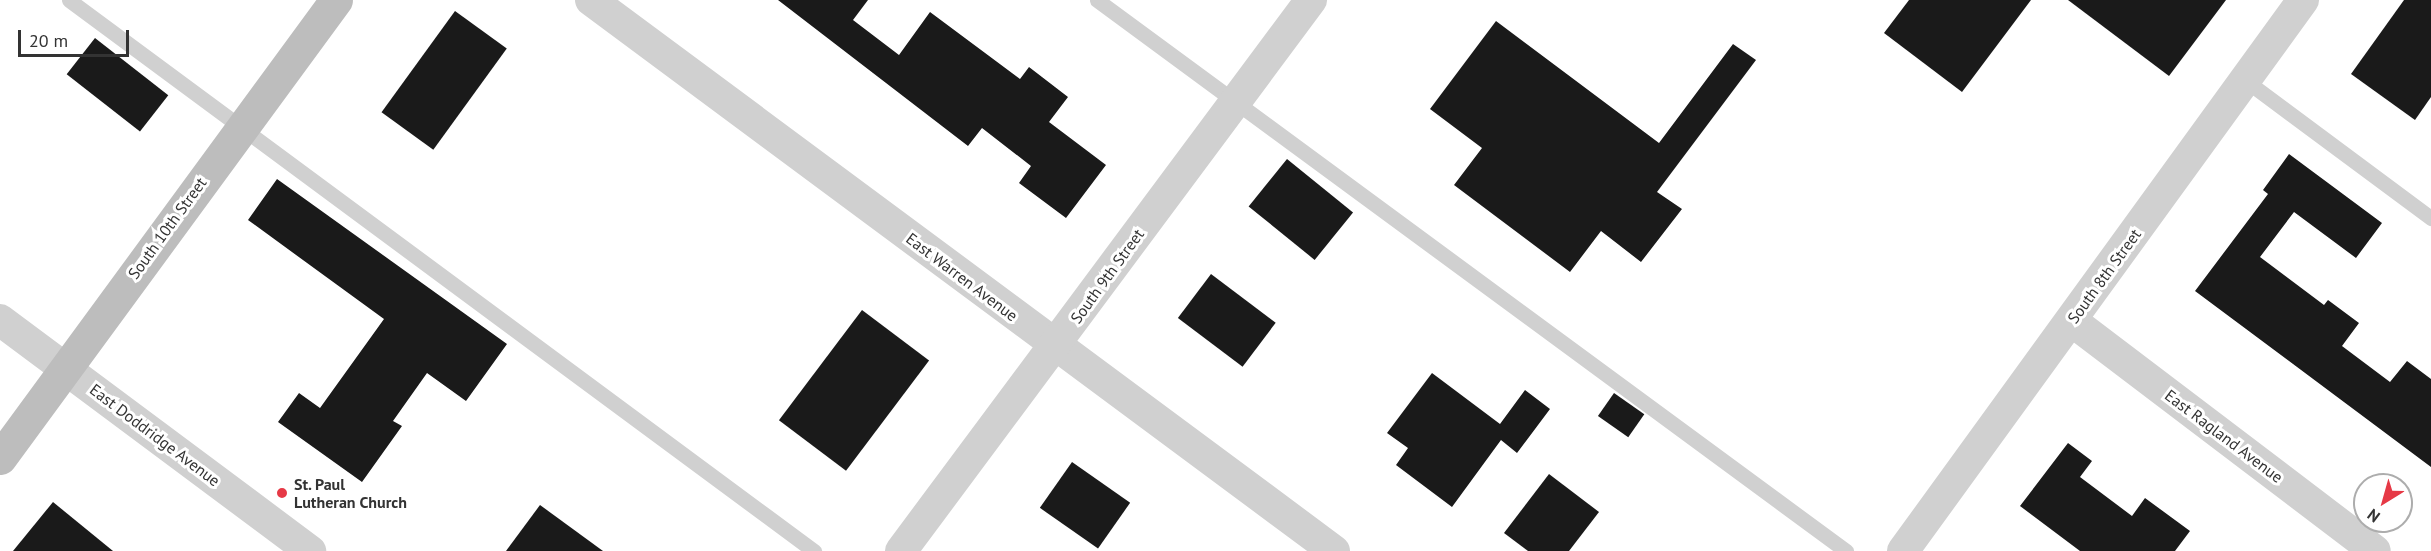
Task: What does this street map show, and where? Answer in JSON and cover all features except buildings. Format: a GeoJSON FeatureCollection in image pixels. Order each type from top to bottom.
{"type":"FeatureCollection","features":[{"type":"Feature","properties":{"kind":"street","name":"South 10th Street"},"geometry":{"type":"LineString","coordinates":[[0,458],[336,0]]}},
{"type":"Feature","properties":{"kind":"street","name":"East Warren Avenue"},"geometry":{"type":"LineString","coordinates":[[591,0],[1055,347],[1334,551]]}},
{"type":"Feature","properties":{"kind":"street","name":"South 9th Street"},"geometry":{"type":"LineString","coordinates":[[900,551],[1055,347],[1311,0]]}},
{"type":"Feature","properties":{"kind":"street","name":"South 8th Street"},"geometry":{"type":"LineString","coordinates":[[1903,551],[2303,0]]}},
{"type":"Feature","properties":{"kind":"street","name":"East Doddridge Avenue"},"geometry":{"type":"LineString","coordinates":[[0,320],[310,551]]}},
{"type":"Feature","properties":{"kind":"street","name":"East Ragland Avenue"},"geometry":{"type":"LineString","coordinates":[[2072,321],[2375,551]]}},
{"type":"Feature","properties":{"kind":"lane"},"geometry":{"type":"LineString","coordinates":[[69,0],[814,551]]}},
{"type":"Feature","properties":{"kind":"lane"},"geometry":{"type":"LineString","coordinates":[[1097,0],[1846,551]]}},
{"type":"Feature","properties":{"kind":"lane"},"geometry":{"type":"LineString","coordinates":[[2246,80],[2431,218]]}},
{"type":"Feature","properties":{"kind":"place","name":"St. Paul Lutheran Church"},"geometry":{"type":"Point","coordinates":[282,493]}}]}
